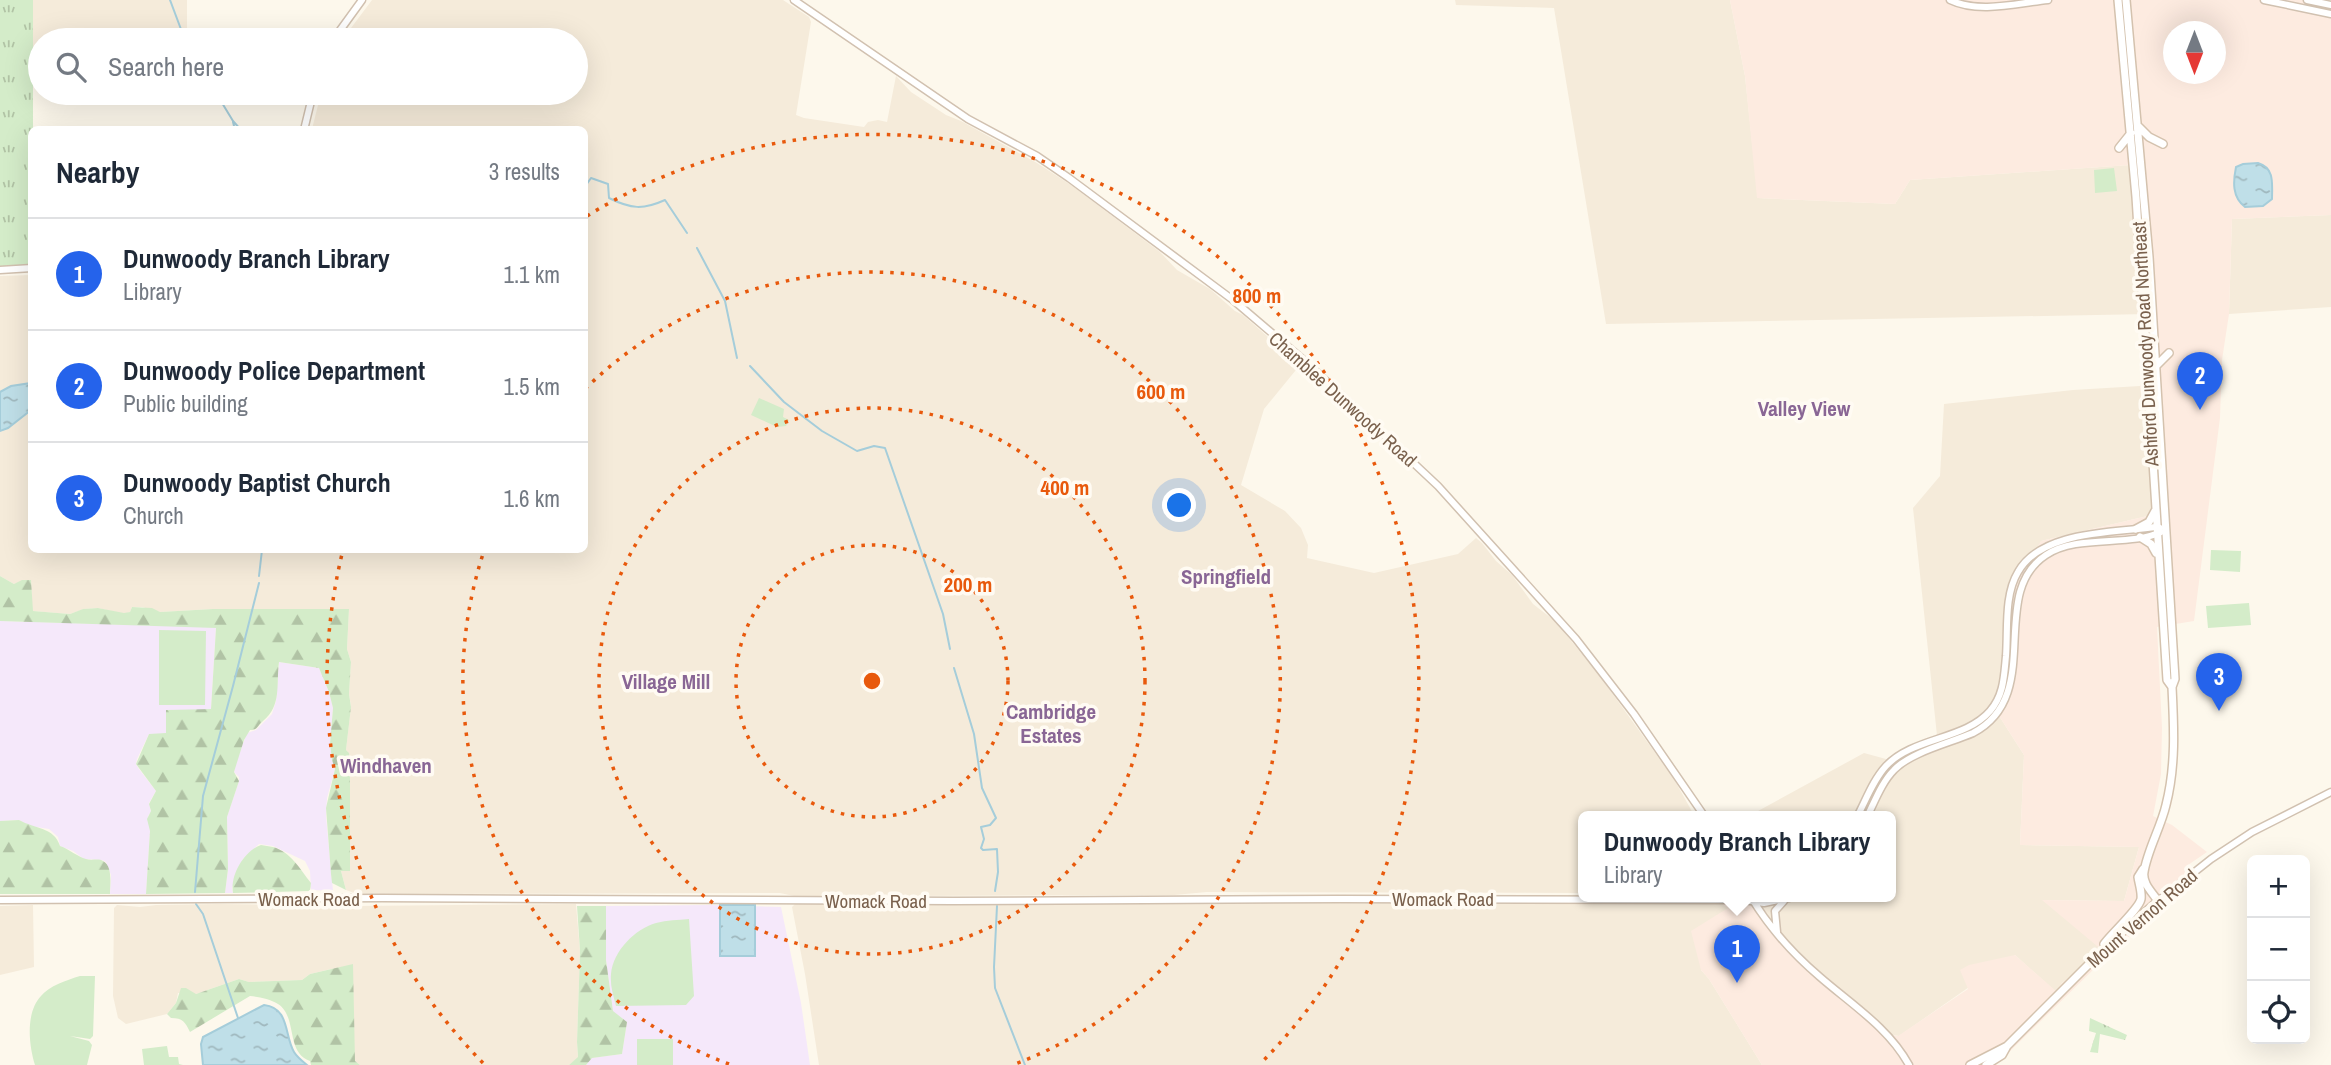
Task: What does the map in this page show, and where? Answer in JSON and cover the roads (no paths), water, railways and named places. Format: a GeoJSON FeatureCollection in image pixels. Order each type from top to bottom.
{"type":"FeatureCollection","features":[{"type":"Feature","properties":{"kind":"main road","name":"Ashford Dunwoody Road Northeast"},"geometry":{"type":"LineString","coordinates":[[2118,0],[2131,132],[2167,680],[2172,687]]}},
{"type":"Feature","properties":{"kind":"main road","name":"Ashford Dunwoody Road Northeast"},"geometry":{"type":"LineString","coordinates":[[2100,953],[2115,929],[2139,904],[2141,895],[2138,877],[2146,866],[2166,807],[2175,742],[2172,687],[2175,679],[2151,282],[2126,0]]}},
{"type":"Feature","properties":{"kind":"main road"},"geometry":{"type":"LineString","coordinates":[[2139,127],[2149,137],[2163,144]]}},
{"type":"Feature","properties":{"kind":"main road"},"geometry":{"type":"LineString","coordinates":[[2119,148],[2131,132]]}},
{"type":"Feature","properties":{"kind":"main road"},"geometry":{"type":"LineString","coordinates":[[2155,366],[2169,353]]}},
{"type":"Feature","properties":{"kind":"main road"},"geometry":{"type":"LineString","coordinates":[[2155,510],[2149,522],[2138,533],[2151,544],[2158,555]]}},
{"type":"Feature","properties":{"kind":"main road"},"geometry":{"type":"LineString","coordinates":[[2146,866],[2146,883],[2158,901]]}},
{"type":"Feature","properties":{"kind":"main road","name":"Mount Vernon Road"},"geometry":{"type":"LineString","coordinates":[[1970,1065],[2007,1046],[2100,953],[2158,901]]}},
{"type":"Feature","properties":{"kind":"main road"},"geometry":{"type":"LineString","coordinates":[[1986,1065],[2002,1055],[2007,1046]]}},
{"type":"Feature","properties":{"kind":"street"},"geometry":{"type":"LineString","coordinates":[[342,28],[362,0]]}},
{"type":"Feature","properties":{"kind":"street","name":"Chamblee Dunwoody Road"},"geometry":{"type":"LineString","coordinates":[[794,0],[968,119],[1037,156],[1069,178],[1233,300],[1307,363],[1438,486],[1576,639],[1634,714],[1701,811]]}},
{"type":"Feature","properties":{"kind":"street"},"geometry":{"type":"LineString","coordinates":[[1950,0],[1977,6],[2048,0]]}},
{"type":"Feature","properties":{"kind":"street"},"geometry":{"type":"LineString","coordinates":[[2264,0],[2331,15]]}},
{"type":"Feature","properties":{"kind":"street"},"geometry":{"type":"LineString","coordinates":[[2307,0],[2331,5]]}},
{"type":"Feature","properties":{"kind":"street"},"geometry":{"type":"LineString","coordinates":[[305,126],[310,105]]}},
{"type":"Feature","properties":{"kind":"street"},"geometry":{"type":"LineString","coordinates":[[0,270],[28,268]]}},
{"type":"Feature","properties":{"kind":"street"},"geometry":{"type":"LineString","coordinates":[[1860,811],[1876,779],[1887,765],[1913,748],[1979,721],[1989,713],[2001,692],[2004,678],[2013,585],[2017,573],[2029,558],[2047,546],[2064,540],[2166,530]]}},
{"type":"Feature","properties":{"kind":"street"},"geometry":{"type":"LineString","coordinates":[[1870,811],[1881,788],[1896,767],[1915,756],[1982,729],[1998,713],[2010,687],[2021,592],[2026,577],[2042,558],[2063,547],[2138,533]]}},
{"type":"Feature","properties":{"kind":"street","name":"Mount Vernon Road"},"geometry":{"type":"LineString","coordinates":[[2158,901],[2211,859],[2252,832],[2331,792]]}},
{"type":"Feature","properties":{"kind":"street","name":"Womack Road"},"geometry":{"type":"LineString","coordinates":[[0,900],[1578,898]]}},
{"type":"Feature","properties":{"kind":"street"},"geometry":{"type":"LineString","coordinates":[[1755,902],[1778,933],[1819,976],[1887,1035],[1909,1065]]}},
{"type":"Feature","properties":{"kind":"street"},"geometry":{"type":"LineString","coordinates":[[1778,933],[1775,911],[1786,902]]}},
{"type":"Feature","properties":{"kind":"water"},"geometry":{"type":"Polygon","coordinates":[[[2258,163],[2270,173],[2272,199],[2263,206],[2245,207],[2234,189],[2236,167],[2258,163]]]}},
{"type":"Feature","properties":{"kind":"water"},"geometry":{"type":"Polygon","coordinates":[[[28,383],[28,412],[0,431],[0,392],[11,386],[28,383]]]}},
{"type":"Feature","properties":{"kind":"water"},"geometry":{"type":"Polygon","coordinates":[[[720,905],[755,905],[755,956],[720,956],[720,905]]]}},
{"type":"Feature","properties":{"kind":"water"},"geometry":{"type":"Polygon","coordinates":[[[264,1005],[278,1011],[285,1023],[294,1052],[307,1065],[203,1065],[203,1037],[264,1005]]]}},
{"type":"Feature","properties":{"kind":"waterway"},"geometry":{"type":"LineString","coordinates":[[170,0],[180,28]]}},
{"type":"Feature","properties":{"kind":"waterway"},"geometry":{"type":"LineString","coordinates":[[223,105],[237,126]]}},
{"type":"Feature","properties":{"kind":"waterway"},"geometry":{"type":"LineString","coordinates":[[233,122],[234,126]]}},
{"type":"Feature","properties":{"kind":"waterway"},"geometry":{"type":"LineString","coordinates":[[588,182],[591,178],[608,184],[609,198],[631,206],[643,207],[665,200],[687,233]]}},
{"type":"Feature","properties":{"kind":"waterway"},"geometry":{"type":"LineString","coordinates":[[697,248],[725,301],[737,358]]}},
{"type":"Feature","properties":{"kind":"waterway"},"geometry":{"type":"LineString","coordinates":[[750,366],[784,402],[822,431],[857,451],[874,446],[885,448],[943,614],[950,649]]}},
{"type":"Feature","properties":{"kind":"waterway"},"geometry":{"type":"LineString","coordinates":[[259,576],[262,553]]}},
{"type":"Feature","properties":{"kind":"waterway"},"geometry":{"type":"LineString","coordinates":[[195,892],[203,796],[259,583]]}},
{"type":"Feature","properties":{"kind":"waterway"},"geometry":{"type":"LineString","coordinates":[[954,668],[974,734],[982,788],[996,818],[990,825],[981,827],[984,839],[981,848],[997,849],[995,891]]}},
{"type":"Feature","properties":{"kind":"waterway"},"geometry":{"type":"LineString","coordinates":[[196,904],[203,914],[238,1018]]}},
{"type":"Feature","properties":{"kind":"waterway"},"geometry":{"type":"LineString","coordinates":[[997,906],[995,988],[1025,1065]]}},
{"type":"Feature","properties":{"kind":"place","name":"Dunwoody Police Department"},"geometry":{"type":"Point","coordinates":[2200,410]}},
{"type":"Feature","properties":{"kind":"place","name":"Dunwoody Baptist Church"},"geometry":{"type":"Point","coordinates":[2219,711]}},
{"type":"Feature","properties":{"kind":"place","name":"Dunwoody Branch Library"},"geometry":{"type":"Point","coordinates":[1737,983]}},
{"type":"Feature","properties":{"kind":"district","name":"Valley View"},"geometry":{"type":"Point","coordinates":[1804,408]}},
{"type":"Feature","properties":{"kind":"district","name":"Springfield"},"geometry":{"type":"Point","coordinates":[1226,576]}},
{"type":"Feature","properties":{"kind":"district","name":"Village Mill"},"geometry":{"type":"Point","coordinates":[666,681]}},
{"type":"Feature","properties":{"kind":"district","name":"Cambridge Estates"},"geometry":{"type":"Point","coordinates":[1051,723]}},
{"type":"Feature","properties":{"kind":"district","name":"Windhaven"},"geometry":{"type":"Point","coordinates":[386,765]}}]}
